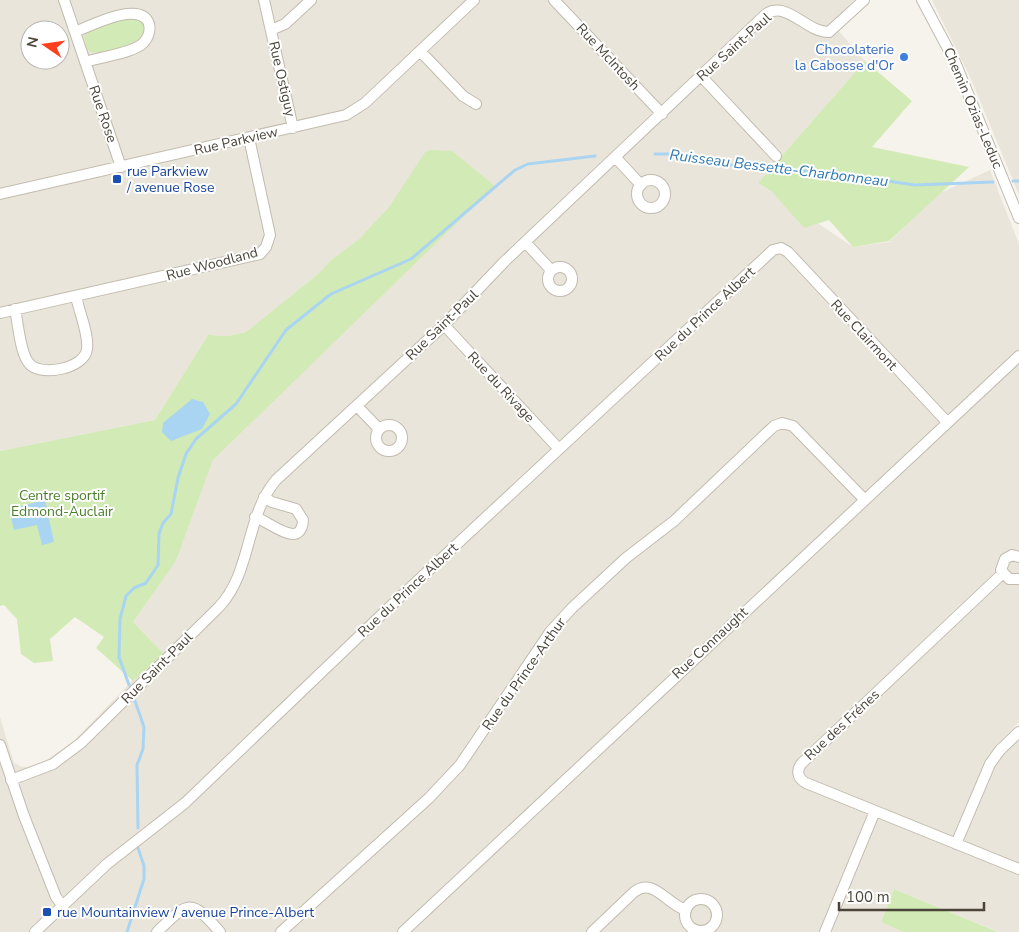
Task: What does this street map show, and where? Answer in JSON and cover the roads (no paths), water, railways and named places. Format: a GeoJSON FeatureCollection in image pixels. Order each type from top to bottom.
{"type":"FeatureCollection","features":[{"type":"Feature","properties":{"kind":"street","name":"Rue Rose"},"geometry":{"type":"LineString","coordinates":[[64,0],[121,167]]}},
{"type":"Feature","properties":{"kind":"street","name":"Rue Ostiguy"},"geometry":{"type":"LineString","coordinates":[[264,0],[293,128]]}},
{"type":"Feature","properties":{"kind":"street","name":"Rue Ostiguy"},"geometry":{"type":"LineString","coordinates":[[271,30],[285,24],[311,0]]}},
{"type":"Feature","properties":{"kind":"street","name":"Rue Parkview"},"geometry":{"type":"LineString","coordinates":[[0,194],[340,117],[356,110],[474,0]]}},
{"type":"Feature","properties":{"kind":"street","name":"Rue McIntosh"},"geometry":{"type":"LineString","coordinates":[[554,0],[662,114]]}},
{"type":"Feature","properties":{"kind":"street","name":"Rue Saint-Paul"},"geometry":{"type":"LineString","coordinates":[[12,780],[53,764],[82,744],[223,602],[236,581],[255,517],[264,497],[286,470],[444,325],[525,242],[771,11],[781,11],[818,30],[829,32],[864,0]]}},
{"type":"Feature","properties":{"kind":"street","name":"Chemin Ozias-Leduc"},"geometry":{"type":"LineString","coordinates":[[922,0],[955,62],[1019,218]]}},
{"type":"Feature","properties":{"kind":"street"},"geometry":{"type":"LineString","coordinates":[[75,32],[128,9],[140,12],[148,21],[149,34],[141,44],[85,62]]}},
{"type":"Feature","properties":{"kind":"street"},"geometry":{"type":"LineString","coordinates":[[420,51],[463,96],[476,104]]}},
{"type":"Feature","properties":{"kind":"street"},"geometry":{"type":"LineString","coordinates":[[701,76],[776,156]]}},
{"type":"Feature","properties":{"kind":"street","name":"Rue Woodland"},"geometry":{"type":"LineString","coordinates":[[0,313],[254,256],[262,252],[268,244],[270,235],[249,138]]}},
{"type":"Feature","properties":{"kind":"street"},"geometry":{"type":"LineString","coordinates":[[616,158],[641,185]]}},
{"type":"Feature","properties":{"kind":"street"},"geometry":{"type":"LineString","coordinates":[[525,242],[551,270]]}},
{"type":"Feature","properties":{"kind":"street","name":"Rue Clairmont"},"geometry":{"type":"LineString","coordinates":[[781,248],[788,252],[947,422]]}},
{"type":"Feature","properties":{"kind":"street","name":"Rue du Prince Albert"},"geometry":{"type":"LineString","coordinates":[[35,932],[119,854],[185,803],[391,605],[773,250],[781,248]]}},
{"type":"Feature","properties":{"kind":"street"},"geometry":{"type":"LineString","coordinates":[[15,309],[28,362],[36,369],[56,369],[78,363],[86,353],[87,344],[76,296]]}},
{"type":"Feature","properties":{"kind":"street","name":"Rue du Rivage"},"geometry":{"type":"LineString","coordinates":[[444,325],[559,449]]}},
{"type":"Feature","properties":{"kind":"street","name":"Rue Connaught"},"geometry":{"type":"LineString","coordinates":[[403,932],[1019,356]]}},
{"type":"Feature","properties":{"kind":"street"},"geometry":{"type":"LineString","coordinates":[[357,406],[379,429]]}},
{"type":"Feature","properties":{"kind":"street","name":"Rue du Prince-Arthur"},"geometry":{"type":"LineString","coordinates":[[281,932],[429,798],[460,765],[535,653],[566,614],[626,558],[674,522],[774,426],[782,423],[793,426],[864,499]]}},
{"type":"Feature","properties":{"kind":"street"},"geometry":{"type":"LineString","coordinates":[[255,517],[266,520],[288,534],[296,533],[302,528],[304,520],[297,510],[264,497]]}},
{"type":"Feature","properties":{"kind":"street","name":"Rue des Frénes"},"geometry":{"type":"LineString","coordinates":[[1019,557],[1012,555],[1005,559],[1001,566],[1002,574],[799,767],[799,776],[804,782],[1019,869]]}},
{"type":"Feature","properties":{"kind":"street"},"geometry":{"type":"LineString","coordinates":[[1002,574],[1009,579],[1019,579]]}},
{"type":"Feature","properties":{"kind":"street"},"geometry":{"type":"LineString","coordinates":[[956,844],[993,759],[1019,732]]}},
{"type":"Feature","properties":{"kind":"street"},"geometry":{"type":"LineString","coordinates":[[0,745],[56,897],[62,905]]}},
{"type":"Feature","properties":{"kind":"street"},"geometry":{"type":"LineString","coordinates":[[825,932],[875,811]]}},
{"type":"Feature","properties":{"kind":"street"},"geometry":{"type":"LineString","coordinates":[[592,932],[634,892],[642,888],[654,889],[675,907],[686,910]]}},
{"type":"Feature","properties":{"kind":"street"},"geometry":{"type":"LineString","coordinates":[[158,932],[175,915],[188,907],[195,907],[201,911],[220,932]]}},
{"type":"Feature","properties":{"kind":"water"},"geometry":{"type":"Polygon","coordinates":[[[192,399],[203,402],[210,414],[202,429],[171,441],[162,432],[163,423],[192,399]]]}},
{"type":"Feature","properties":{"kind":"water"},"geometry":{"type":"Polygon","coordinates":[[[45,500],[54,542],[42,545],[37,525],[14,530],[9,509],[45,500]]]}},
{"type":"Feature","properties":{"kind":"waterway","name":"Ruisseau Bessette-Charbonneau"},"geometry":{"type":"LineString","coordinates":[[655,154],[680,154],[736,166],[832,173],[915,185],[993,182]]}},
{"type":"Feature","properties":{"kind":"waterway","name":"Ruisseau Bessette-Charbonneau"},"geometry":{"type":"LineString","coordinates":[[129,685],[119,657],[120,619],[126,596],[134,588],[146,583],[158,565],[159,534],[163,523],[171,514],[178,478],[186,454],[196,439],[236,404],[286,330],[331,294],[411,259],[515,170],[528,164],[595,156]]}},
{"type":"Feature","properties":{"kind":"waterway","name":"Ruisseau Bessette-Charbonneau"},"geometry":{"type":"LineString","coordinates":[[1013,181],[1019,181]]}},
{"type":"Feature","properties":{"kind":"waterway","name":"Ruisseau Bessette-Charbonneau"},"geometry":{"type":"LineString","coordinates":[[135,701],[144,727],[143,749],[137,765],[138,828]]}},
{"type":"Feature","properties":{"kind":"waterway","name":"Ruisseau Bessette-Charbonneau"},"geometry":{"type":"LineString","coordinates":[[127,932],[144,879],[144,866],[138,848]]}},
{"type":"Feature","properties":{"kind":"place","name":"Chocolaterie la Cabosse d'Or"},"geometry":{"type":"Point","coordinates":[904,57]}},
{"type":"Feature","properties":{"kind":"place","name":"rue Parkview / avenue Rose"},"geometry":{"type":"Point","coordinates":[117,179]}},
{"type":"Feature","properties":{"kind":"place","name":"rue Mountainview / avenue Prince-Albert"},"geometry":{"type":"Point","coordinates":[47,912]}},
{"type":"Feature","properties":{"kind":"park label","name":"Centre sportif Edmond-Auclair"},"geometry":{"type":"Point","coordinates":[62,504]}}]}
